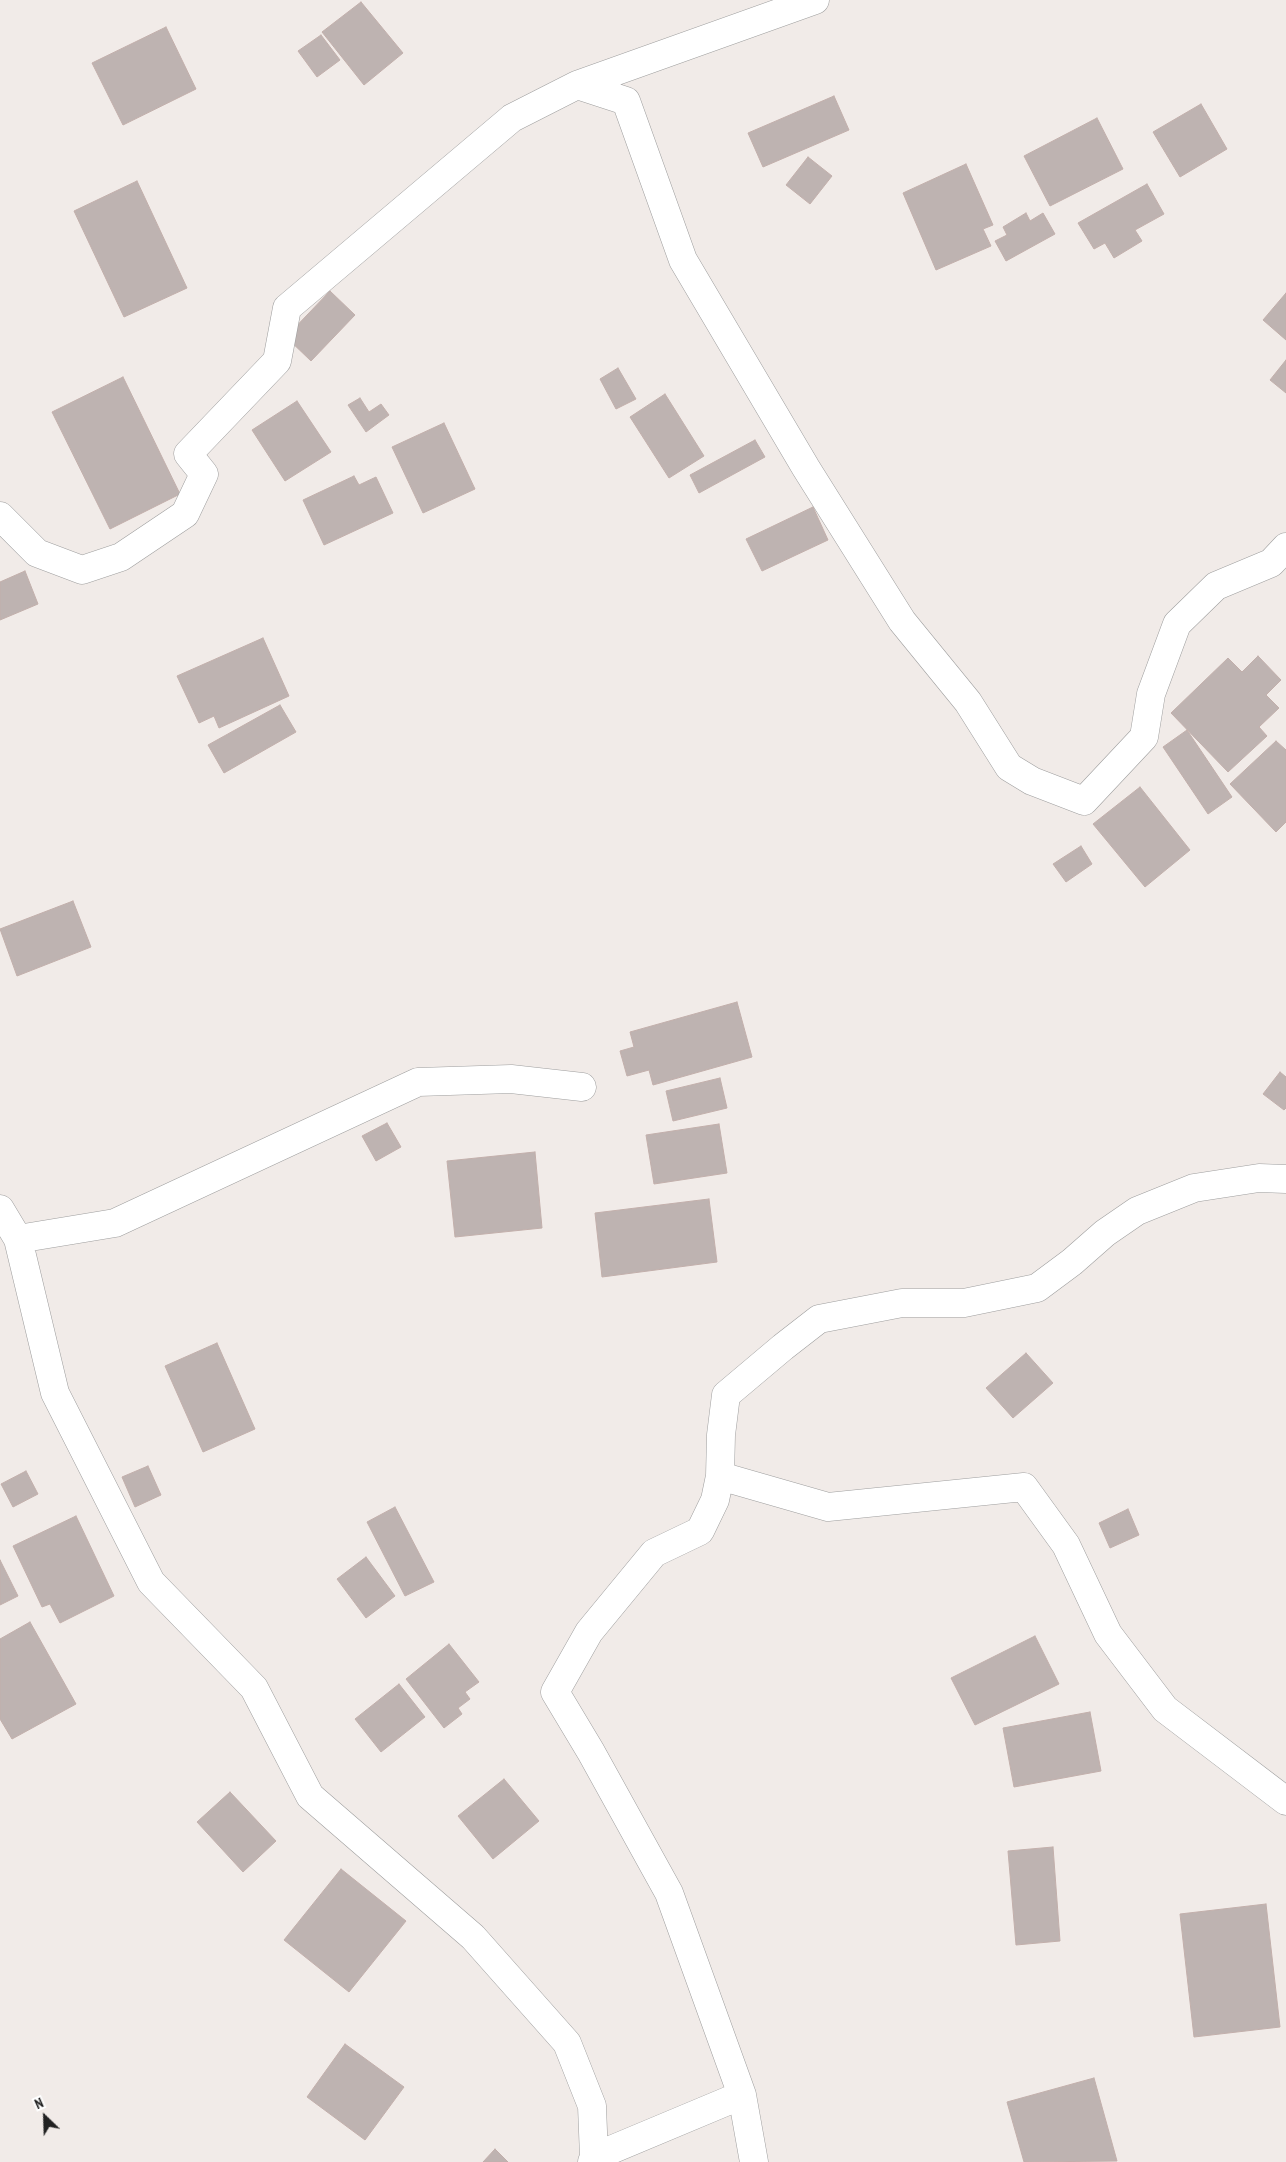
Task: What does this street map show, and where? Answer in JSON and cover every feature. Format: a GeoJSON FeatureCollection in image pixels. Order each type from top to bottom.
{"type":"FeatureCollection","features":[{"type":"Feature","properties":{"kind":"street"},"geometry":{"type":"LineString","coordinates":[[0,516],[36,553],[82,570],[121,557],[185,514],[204,474],[188,454],[277,361],[287,308],[512,118],[578,86],[815,0]]}},
{"type":"Feature","properties":{"kind":"street"},"geometry":{"type":"LineString","coordinates":[[578,86],[626,101],[683,260],[806,468],[902,621],[968,702],[1009,767],[1032,781],[1084,801],[1144,737],[1151,694],[1177,624],[1216,586],[1272,563],[1286,547]]}},
{"type":"Feature","properties":{"kind":"street"},"geometry":{"type":"LineString","coordinates":[[18,1239],[115,1223],[418,1082],[511,1080],[582,1087]]}},
{"type":"Feature","properties":{"kind":"street"},"geometry":{"type":"LineString","coordinates":[[754,2162],[742,2095],[669,1893],[591,1752],[555,1692],[589,1632],[654,1553],[700,1531],[715,1500],[720,1476],[721,1434],[726,1395],[783,1346],[819,1319],[902,1302],[964,1303],[1037,1288],[1137,1211],[1194,1188],[1260,1178],[1286,1179]]}},
{"type":"Feature","properties":{"kind":"street"},"geometry":{"type":"LineString","coordinates":[[0,1209],[18,1239],[55,1393],[151,1582],[254,1688],[310,1796],[473,1937],[567,2043],[592,2106],[593,2160],[742,2095]]}},
{"type":"Feature","properties":{"kind":"street"},"geometry":{"type":"LineString","coordinates":[[720,1476],[828,1507],[1024,1487],[1066,1545],[1108,1634],[1165,1709],[1286,1802]]}},
{"type":"Feature","properties":{"kind":"building"},"geometry":{"type":"Polygon","coordinates":[[[361,2],[403,53],[364,85],[322,32],[361,2]]]}},
{"type":"Feature","properties":{"kind":"building"},"geometry":{"type":"Polygon","coordinates":[[[166,27],[196,89],[123,125],[92,63],[166,27]]]}},
{"type":"Feature","properties":{"kind":"building"},"geometry":{"type":"Polygon","coordinates":[[[321,35],[340,60],[317,77],[298,51],[321,35]]]}},
{"type":"Feature","properties":{"kind":"building"},"geometry":{"type":"Polygon","coordinates":[[[834,96],[849,130],[763,167],[748,133],[834,96]]]}},
{"type":"Feature","properties":{"kind":"building"},"geometry":{"type":"Polygon","coordinates":[[[1201,104],[1227,149],[1180,177],[1153,132],[1201,104]]]}},
{"type":"Feature","properties":{"kind":"building"},"geometry":{"type":"Polygon","coordinates":[[[1097,118],[1123,169],[1050,206],[1024,156],[1097,118]]]}},
{"type":"Feature","properties":{"kind":"building"},"geometry":{"type":"Polygon","coordinates":[[[808,157],[832,176],[810,204],[786,185],[808,157]]]}},
{"type":"Feature","properties":{"kind":"building"},"geometry":{"type":"Polygon","coordinates":[[[966,164],[993,225],[983,229],[991,246],[936,270],[903,193],[966,164]]]}},
{"type":"Feature","properties":{"kind":"building"},"geometry":{"type":"Polygon","coordinates":[[[137,181],[187,288],[124,317],[74,211],[137,181]]]}},
{"type":"Feature","properties":{"kind":"building"},"geometry":{"type":"Polygon","coordinates":[[[1147,184],[1164,214],[1135,230],[1142,241],[1114,258],[1105,243],[1094,249],[1078,223],[1147,184]]]}},
{"type":"Feature","properties":{"kind":"building"},"geometry":{"type":"Polygon","coordinates":[[[1026,213],[1030,221],[1043,213],[1055,234],[1006,261],[995,241],[1007,235],[1003,227],[1026,213]]]}},
{"type":"Feature","properties":{"kind":"building"},"geometry":{"type":"Polygon","coordinates":[[[330,291],[355,315],[311,361],[286,337],[330,291]]]}},
{"type":"Feature","properties":{"kind":"building"},"geometry":{"type":"Polygon","coordinates":[[[1286,293],[1286,340],[1263,320],[1286,293]]]}},
{"type":"Feature","properties":{"kind":"building"},"geometry":{"type":"Polygon","coordinates":[[[1286,360],[1286,393],[1270,380],[1286,360]]]}},
{"type":"Feature","properties":{"kind":"building"},"geometry":{"type":"Polygon","coordinates":[[[618,368],[636,399],[616,409],[600,379],[618,368]]]}},
{"type":"Feature","properties":{"kind":"building"},"geometry":{"type":"Polygon","coordinates":[[[123,377],[180,494],[110,529],[52,412],[123,377]]]}},
{"type":"Feature","properties":{"kind":"building"},"geometry":{"type":"Polygon","coordinates":[[[665,394],[704,456],[669,478],[630,417],[665,394]]]}},
{"type":"Feature","properties":{"kind":"building"},"geometry":{"type":"Polygon","coordinates":[[[360,398],[369,412],[381,404],[389,415],[366,432],[348,405],[360,398]]]}},
{"type":"Feature","properties":{"kind":"building"},"geometry":{"type":"Polygon","coordinates":[[[297,401],[331,452],[285,481],[252,430],[297,401]]]}},
{"type":"Feature","properties":{"kind":"building"},"geometry":{"type":"Polygon","coordinates":[[[444,423],[475,489],[423,513],[392,447],[444,423]]]}},
{"type":"Feature","properties":{"kind":"building"},"geometry":{"type":"Polygon","coordinates":[[[755,440],[765,457],[699,493],[690,475],[755,440]]]}},
{"type":"Feature","properties":{"kind":"building"},"geometry":{"type":"Polygon","coordinates":[[[354,476],[359,485],[376,477],[393,513],[324,545],[303,500],[354,476]]]}},
{"type":"Feature","properties":{"kind":"building"},"geometry":{"type":"Polygon","coordinates":[[[813,507],[828,540],[762,571],[746,539],[813,507]]]}},
{"type":"Feature","properties":{"kind":"building"},"geometry":{"type":"Polygon","coordinates":[[[25,571],[38,604],[0,620],[0,582],[25,571]]]}},
{"type":"Feature","properties":{"kind":"building"},"geometry":{"type":"Polygon","coordinates":[[[263,638],[289,696],[219,728],[214,716],[199,723],[177,676],[263,638]]]}},
{"type":"Feature","properties":{"kind":"building"},"geometry":{"type":"Polygon","coordinates":[[[1258,656],[1281,680],[1266,695],[1279,708],[1259,727],[1267,736],[1228,772],[1171,713],[1228,658],[1242,672],[1258,656]]]}},
{"type":"Feature","properties":{"kind":"building"},"geometry":{"type":"Polygon","coordinates":[[[280,705],[296,732],[224,773],[208,745],[280,705]]]}},
{"type":"Feature","properties":{"kind":"building"},"geometry":{"type":"Polygon","coordinates":[[[1187,730],[1232,797],[1208,814],[1163,747],[1187,730]]]}},
{"type":"Feature","properties":{"kind":"building"},"geometry":{"type":"Polygon","coordinates":[[[1276,741],[1286,750],[1286,822],[1276,832],[1230,784],[1276,741]]]}},
{"type":"Feature","properties":{"kind":"building"},"geometry":{"type":"Polygon","coordinates":[[[1140,787],[1190,850],[1145,887],[1093,824],[1140,787]]]}},
{"type":"Feature","properties":{"kind":"building"},"geometry":{"type":"Polygon","coordinates":[[[1081,846],[1092,864],[1066,882],[1053,864],[1081,846]]]}},
{"type":"Feature","properties":{"kind":"building"},"geometry":{"type":"Polygon","coordinates":[[[73,901],[91,947],[17,976],[0,929],[73,901]]]}},
{"type":"Feature","properties":{"kind":"building"},"geometry":{"type":"Polygon","coordinates":[[[737,1002],[752,1057],[653,1085],[649,1070],[627,1076],[620,1051],[634,1047],[630,1032],[737,1002]]]}},
{"type":"Feature","properties":{"kind":"building"},"geometry":{"type":"Polygon","coordinates":[[[1280,1072],[1286,1077],[1286,1108],[1284,1110],[1263,1094],[1280,1072]]]}},
{"type":"Feature","properties":{"kind":"building"},"geometry":{"type":"Polygon","coordinates":[[[720,1078],[727,1108],[673,1121],[666,1091],[720,1078]]]}},
{"type":"Feature","properties":{"kind":"building"},"geometry":{"type":"Polygon","coordinates":[[[387,1123],[401,1147],[376,1161],[362,1136],[387,1123]]]}},
{"type":"Feature","properties":{"kind":"building"},"geometry":{"type":"Polygon","coordinates":[[[719,1124],[727,1173],[654,1184],[646,1135],[719,1124]]]}},
{"type":"Feature","properties":{"kind":"building"},"geometry":{"type":"Polygon","coordinates":[[[535,1152],[542,1228],[455,1237],[447,1161],[535,1152]]]}},
{"type":"Feature","properties":{"kind":"building"},"geometry":{"type":"Polygon","coordinates":[[[709,1199],[717,1262],[602,1277],[595,1213],[709,1199]]]}},
{"type":"Feature","properties":{"kind":"building"},"geometry":{"type":"Polygon","coordinates":[[[217,1343],[255,1429],[203,1452],[165,1366],[217,1343]]]}},
{"type":"Feature","properties":{"kind":"building"},"geometry":{"type":"Polygon","coordinates":[[[1026,1353],[1053,1383],[1013,1418],[986,1388],[1026,1353]]]}},
{"type":"Feature","properties":{"kind":"building"},"geometry":{"type":"Polygon","coordinates":[[[148,1466],[161,1495],[135,1507],[122,1477],[148,1466]]]}},
{"type":"Feature","properties":{"kind":"building"},"geometry":{"type":"Polygon","coordinates":[[[26,1471],[38,1494],[13,1507],[1,1484],[26,1471]]]}},
{"type":"Feature","properties":{"kind":"building"},"geometry":{"type":"Polygon","coordinates":[[[395,1507],[434,1582],[405,1596],[367,1522],[395,1507]]]}},
{"type":"Feature","properties":{"kind":"building"},"geometry":{"type":"Polygon","coordinates":[[[1128,1509],[1139,1535],[1110,1548],[1099,1523],[1128,1509]]]}},
{"type":"Feature","properties":{"kind":"building"},"geometry":{"type":"Polygon","coordinates":[[[76,1516],[114,1596],[60,1623],[50,1604],[42,1607],[13,1546],[76,1516]]]}},
{"type":"Feature","properties":{"kind":"building"},"geometry":{"type":"Polygon","coordinates":[[[366,1557],[395,1596],[366,1618],[337,1579],[366,1557]]]}},
{"type":"Feature","properties":{"kind":"building"},"geometry":{"type":"Polygon","coordinates":[[[0,1560],[18,1596],[0,1605],[0,1560]]]}},
{"type":"Feature","properties":{"kind":"building"},"geometry":{"type":"Polygon","coordinates":[[[30,1622],[76,1704],[12,1739],[0,1719],[0,1639],[30,1622]]]}},
{"type":"Feature","properties":{"kind":"building"},"geometry":{"type":"Polygon","coordinates":[[[1035,1636],[1059,1684],[975,1725],[951,1678],[1035,1636]]]}},
{"type":"Feature","properties":{"kind":"building"},"geometry":{"type":"Polygon","coordinates":[[[449,1644],[479,1682],[465,1692],[470,1699],[458,1708],[462,1714],[444,1728],[406,1679],[449,1644]]]}},
{"type":"Feature","properties":{"kind":"building"},"geometry":{"type":"Polygon","coordinates":[[[399,1684],[425,1717],[381,1752],[355,1719],[399,1684]]]}},
{"type":"Feature","properties":{"kind":"building"},"geometry":{"type":"Polygon","coordinates":[[[1090,1712],[1101,1771],[1014,1787],[1003,1728],[1090,1712]]]}},
{"type":"Feature","properties":{"kind":"building"},"geometry":{"type":"Polygon","coordinates":[[[504,1779],[539,1821],[493,1859],[458,1816],[504,1779]]]}},
{"type":"Feature","properties":{"kind":"building"},"geometry":{"type":"Polygon","coordinates":[[[230,1792],[276,1841],[243,1872],[197,1822],[230,1792]]]}},
{"type":"Feature","properties":{"kind":"building"},"geometry":{"type":"Polygon","coordinates":[[[1053,1847],[1060,1941],[1016,1945],[1008,1851],[1053,1847]]]}},
{"type":"Feature","properties":{"kind":"building"},"geometry":{"type":"Polygon","coordinates":[[[341,1869],[406,1921],[349,1992],[284,1940],[341,1869]]]}},
{"type":"Feature","properties":{"kind":"building"},"geometry":{"type":"Polygon","coordinates":[[[1266,1904],[1280,2027],[1194,2037],[1180,1914],[1266,1904]]]}},
{"type":"Feature","properties":{"kind":"building"},"geometry":{"type":"Polygon","coordinates":[[[345,2044],[404,2087],[365,2140],[307,2097],[345,2044]]]}},
{"type":"Feature","properties":{"kind":"building"},"geometry":{"type":"Polygon","coordinates":[[[1094,2078],[1117,2161],[1024,2162],[1007,2102],[1094,2078]]]}},
{"type":"Feature","properties":{"kind":"building"},"geometry":{"type":"Polygon","coordinates":[[[495,2149],[508,2162],[483,2162],[495,2149]]]}}]}
